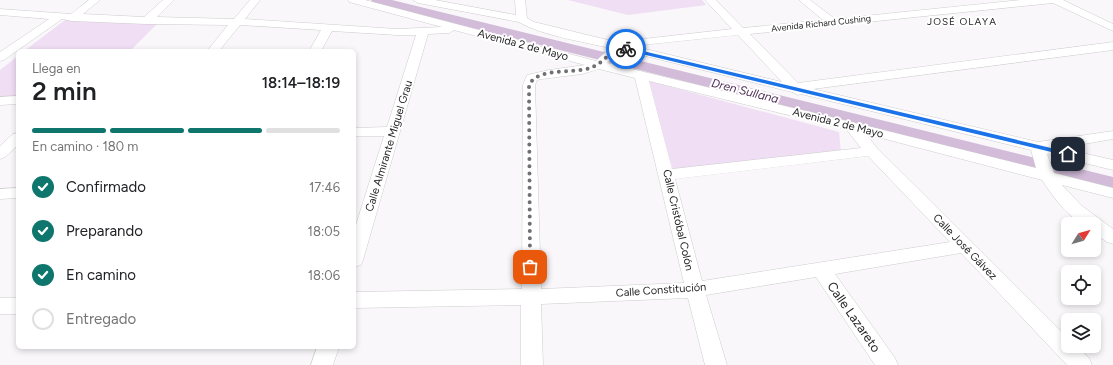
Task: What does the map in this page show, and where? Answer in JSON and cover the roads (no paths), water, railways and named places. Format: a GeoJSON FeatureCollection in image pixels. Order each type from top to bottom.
{"type":"FeatureCollection","features":[{"type":"Feature","properties":{"kind":"street"},"geometry":{"type":"LineString","coordinates":[[72,18],[95,0]]}},
{"type":"Feature","properties":{"kind":"street"},"geometry":{"type":"LineString","coordinates":[[146,21],[169,0]]}},
{"type":"Feature","properties":{"kind":"street"},"geometry":{"type":"LineString","coordinates":[[215,49],[255,0]]}},
{"type":"Feature","properties":{"kind":"street","name":"Avenida 2 de Mayo"},"geometry":{"type":"LineString","coordinates":[[353,0],[641,75],[1046,174],[1113,193]]}},
{"type":"Feature","properties":{"kind":"street"},"geometry":{"type":"LineString","coordinates":[[420,0],[522,19],[530,24],[542,28],[616,48],[796,89],[1039,150],[1113,165]]}},
{"type":"Feature","properties":{"kind":"street"},"geometry":{"type":"LineString","coordinates":[[520,0],[522,19]]}},
{"type":"Feature","properties":{"kind":"street"},"geometry":{"type":"LineString","coordinates":[[710,0],[796,89]]}},
{"type":"Feature","properties":{"kind":"street"},"geometry":{"type":"LineString","coordinates":[[804,0],[832,22]]}},
{"type":"Feature","properties":{"kind":"street"},"geometry":{"type":"LineString","coordinates":[[1054,0],[1113,28]]}},
{"type":"Feature","properties":{"kind":"street","name":"Avenida Richard Cushing"},"geometry":{"type":"LineString","coordinates":[[616,48],[621,44],[739,31],[1054,0]]}},
{"type":"Feature","properties":{"kind":"street"},"geometry":{"type":"LineString","coordinates":[[0,12],[72,18],[146,21],[237,22],[398,32],[449,30],[470,31]]}},
{"type":"Feature","properties":{"kind":"street"},"geometry":{"type":"LineString","coordinates":[[0,57],[58,17]]}},
{"type":"Feature","properties":{"kind":"street"},"geometry":{"type":"LineString","coordinates":[[316,49],[328,27]]}},
{"type":"Feature","properties":{"kind":"street","name":"Calle Almirante Miguel Grau"},"geometry":{"type":"LineString","coordinates":[[356,253],[423,31]]}},
{"type":"Feature","properties":{"kind":"street"},"geometry":{"type":"LineString","coordinates":[[796,89],[1113,46]]}},
{"type":"Feature","properties":{"kind":"street"},"geometry":{"type":"LineString","coordinates":[[532,365],[530,297],[529,85],[532,78],[541,75],[580,71],[599,64],[616,48]]}},
{"type":"Feature","properties":{"kind":"street","name":"Calle Cristóbal Colón"},"geometry":{"type":"LineString","coordinates":[[641,75],[667,175],[694,290],[716,365]]}},
{"type":"Feature","properties":{"kind":"street"},"geometry":{"type":"LineString","coordinates":[[0,100],[16,100]]}},
{"type":"Feature","properties":{"kind":"street","name":"Calle José Gálvez"},"geometry":{"type":"LineString","coordinates":[[851,126],[872,151],[1081,365]]}},
{"type":"Feature","properties":{"kind":"street"},"geometry":{"type":"LineString","coordinates":[[356,132],[393,131]]}},
{"type":"Feature","properties":{"kind":"street"},"geometry":{"type":"LineString","coordinates":[[1039,150],[1113,135]]}},
{"type":"Feature","properties":{"kind":"street"},"geometry":{"type":"LineString","coordinates":[[0,154],[16,139]]}},
{"type":"Feature","properties":{"kind":"street"},"geometry":{"type":"LineString","coordinates":[[1039,150],[1046,174],[1055,189],[1066,201],[1113,238]]}},
{"type":"Feature","properties":{"kind":"street"},"geometry":{"type":"LineString","coordinates":[[667,175],[872,151]]}},
{"type":"Feature","properties":{"kind":"street"},"geometry":{"type":"LineString","coordinates":[[0,194],[16,193]]}},
{"type":"Feature","properties":{"kind":"street","name":"Calle Constitución"},"geometry":{"type":"LineString","coordinates":[[356,300],[530,297],[694,290],[964,246]]}},
{"type":"Feature","properties":{"kind":"street","name":"Calle Lazareto"},"geometry":{"type":"LineString","coordinates":[[820,269],[887,365]]}},
{"type":"Feature","properties":{"kind":"street"},"geometry":{"type":"LineString","coordinates":[[0,306],[16,306]]}},
{"type":"Feature","properties":{"kind":"street"},"geometry":{"type":"LineString","coordinates":[[322,365],[327,349]]}},
{"type":"Feature","properties":{"kind":"waterway","name":"Dren Sullana"},"geometry":{"type":"LineString","coordinates":[[377,0],[1113,183]]}},
{"type":"Feature","properties":{"kind":"district","name":"JOSÉ OLAYA"},"geometry":{"type":"Point","coordinates":[962,21]}}]}
